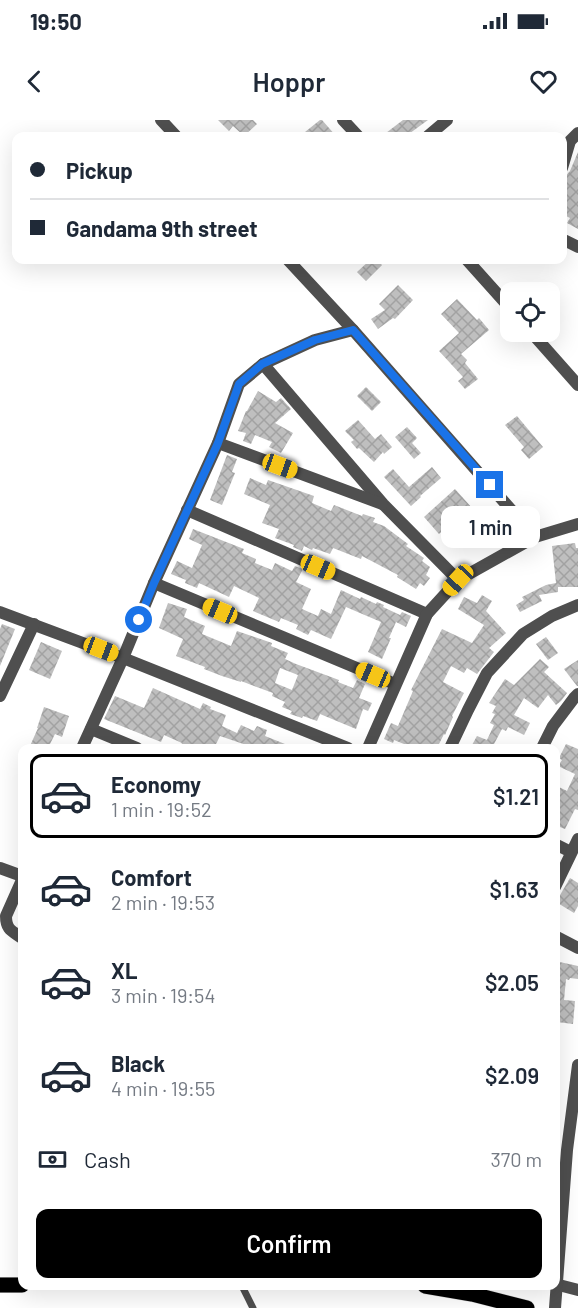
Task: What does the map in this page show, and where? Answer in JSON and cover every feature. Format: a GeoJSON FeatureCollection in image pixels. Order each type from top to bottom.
{"type":"FeatureCollection","features":[{"type":"Feature","properties":{"kind":"main road"},"geometry":{"type":"LineString","coordinates":[[0,1285],[18,1285]]}},
{"type":"Feature","properties":{"kind":"main road"},"geometry":{"type":"LineString","coordinates":[[473,1290],[527,1308]]}},
{"type":"Feature","properties":{"kind":"street"},"geometry":{"type":"LineString","coordinates":[[161,120],[172,132]]}},
{"type":"Feature","properties":{"kind":"street"},"geometry":{"type":"LineString","coordinates":[[343,120],[354,132]]}},
{"type":"Feature","properties":{"kind":"street"},"geometry":{"type":"LineString","coordinates":[[433,132],[447,120]]}},
{"type":"Feature","properties":{"kind":"street"},"geometry":{"type":"LineString","coordinates":[[567,151],[570,141],[578,133]]}},
{"type":"Feature","properties":{"kind":"street"},"geometry":{"type":"LineString","coordinates":[[292,264],[536,537]]}},
{"type":"Feature","properties":{"kind":"street"},"geometry":{"type":"LineString","coordinates":[[471,264],[500,297]]}},
{"type":"Feature","properties":{"kind":"street"},"geometry":{"type":"LineString","coordinates":[[84,744],[218,443],[239,384],[262,364],[315,340],[353,330]]}},
{"type":"Feature","properties":{"kind":"street"},"geometry":{"type":"LineString","coordinates":[[540,342],[578,385]]}},
{"type":"Feature","properties":{"kind":"street"},"geometry":{"type":"LineString","coordinates":[[262,364],[383,504],[458,580]]}},
{"type":"Feature","properties":{"kind":"street"},"geometry":{"type":"LineString","coordinates":[[218,443],[383,504]]}},
{"type":"Feature","properties":{"kind":"street"},"geometry":{"type":"LineString","coordinates":[[188,510],[427,614]]}},
{"type":"Feature","properties":{"kind":"street"},"geometry":{"type":"LineString","coordinates":[[370,744],[427,614],[458,580],[536,537],[578,524]]}},
{"type":"Feature","properties":{"kind":"street"},"geometry":{"type":"LineString","coordinates":[[154,583],[395,684]]}},
{"type":"Feature","properties":{"kind":"street"},"geometry":{"type":"LineString","coordinates":[[452,744],[487,673],[523,634],[552,616],[578,605]]}},
{"type":"Feature","properties":{"kind":"street"},"geometry":{"type":"LineString","coordinates":[[0,612],[123,658],[338,744]]}},
{"type":"Feature","properties":{"kind":"street"},"geometry":{"type":"LineString","coordinates":[[0,696],[34,624]]}},
{"type":"Feature","properties":{"kind":"street"},"geometry":{"type":"LineString","coordinates":[[544,744],[553,726],[578,694]]}},
{"type":"Feature","properties":{"kind":"street"},"geometry":{"type":"LineString","coordinates":[[91,729],[127,744]]}},
{"type":"Feature","properties":{"kind":"street"},"geometry":{"type":"LineString","coordinates":[[560,876],[578,839]]}},
{"type":"Feature","properties":{"kind":"street"},"geometry":{"type":"LineString","coordinates":[[560,846],[572,852]]}},
{"type":"Feature","properties":{"kind":"street"},"geometry":{"type":"LineString","coordinates":[[0,868],[18,876]]}},
{"type":"Feature","properties":{"kind":"street"},"geometry":{"type":"LineString","coordinates":[[18,888],[6,916],[9,929],[18,935]]}},
{"type":"Feature","properties":{"kind":"street"},"geometry":{"type":"LineString","coordinates":[[560,939],[578,948]]}},
{"type":"Feature","properties":{"kind":"street"},"geometry":{"type":"LineString","coordinates":[[560,1250],[572,1150],[578,1065]]}},
{"type":"Feature","properties":{"kind":"street"},"geometry":{"type":"LineString","coordinates":[[560,1285],[578,1290]]}},
{"type":"Feature","properties":{"kind":"street"},"geometry":{"type":"LineString","coordinates":[[555,1308],[556,1290]]}},
{"type":"Feature","properties":{"kind":"lane"},"geometry":{"type":"LineString","coordinates":[[244,1290],[253,1308]]}},
{"type":"Feature","properties":{"kind":"building"},"geometry":{"type":"Polygon","coordinates":[[[218,120],[253,120],[257,124],[248,132],[240,132],[233,126],[229,131],[218,120]]]}},
{"type":"Feature","properties":{"kind":"building"},"geometry":{"type":"Polygon","coordinates":[[[322,120],[332,132],[305,132],[322,120]]]}},
{"type":"Feature","properties":{"kind":"building"},"geometry":{"type":"Polygon","coordinates":[[[403,120],[428,120],[412,132],[387,132],[403,120]]]}},
{"type":"Feature","properties":{"kind":"building"},"geometry":{"type":"Polygon","coordinates":[[[578,152],[578,229],[567,223],[570,218],[567,216],[567,174],[578,152]]]}},
{"type":"Feature","properties":{"kind":"building"},"geometry":{"type":"Polygon","coordinates":[[[366,264],[382,265],[366,281],[357,272],[366,264]]]}},
{"type":"Feature","properties":{"kind":"building"},"geometry":{"type":"Polygon","coordinates":[[[398,285],[413,300],[395,319],[393,318],[378,329],[371,319],[385,310],[379,304],[398,285]]]}},
{"type":"Feature","properties":{"kind":"building"},"geometry":{"type":"Polygon","coordinates":[[[457,299],[489,330],[461,354],[478,379],[465,389],[458,381],[463,377],[439,351],[459,333],[441,314],[457,299]]]}},
{"type":"Feature","properties":{"kind":"building"},"geometry":{"type":"Polygon","coordinates":[[[366,387],[381,402],[372,411],[357,396],[366,387]]]}},
{"type":"Feature","properties":{"kind":"building"},"geometry":{"type":"Polygon","coordinates":[[[258,391],[276,402],[281,398],[291,409],[275,423],[293,433],[281,453],[269,447],[272,442],[255,435],[251,444],[243,441],[246,433],[238,431],[258,391]]]}},
{"type":"Feature","properties":{"kind":"building"},"geometry":{"type":"Polygon","coordinates":[[[517,416],[543,447],[529,459],[521,450],[524,447],[505,425],[517,416]]]}},
{"type":"Feature","properties":{"kind":"building"},"geometry":{"type":"Polygon","coordinates":[[[358,420],[375,439],[381,434],[392,447],[384,454],[383,452],[374,462],[359,448],[357,449],[351,442],[354,440],[345,431],[358,420]]]}},
{"type":"Feature","properties":{"kind":"building"},"geometry":{"type":"Polygon","coordinates":[[[407,427],[417,438],[412,443],[421,453],[414,459],[395,437],[407,427]]]}},
{"type":"Feature","properties":{"kind":"building"},"geometry":{"type":"Polygon","coordinates":[[[227,455],[237,459],[232,472],[235,473],[222,505],[210,500],[227,455]]]}},
{"type":"Feature","properties":{"kind":"building"},"geometry":{"type":"Polygon","coordinates":[[[432,467],[441,478],[411,506],[384,477],[393,469],[409,487],[432,467]]]}},
{"type":"Feature","properties":{"kind":"building"},"geometry":{"type":"Polygon","coordinates":[[[250,478],[266,485],[268,480],[314,496],[312,503],[331,511],[334,505],[362,516],[363,514],[375,518],[373,522],[384,526],[408,544],[406,546],[424,558],[422,561],[430,567],[426,575],[430,578],[424,586],[420,583],[416,589],[397,577],[398,575],[362,556],[361,559],[333,548],[330,554],[304,546],[302,551],[293,547],[294,545],[275,538],[279,529],[262,523],[270,505],[244,494],[250,478]]]}},
{"type":"Feature","properties":{"kind":"building"},"geometry":{"type":"Polygon","coordinates":[[[455,489],[492,526],[476,539],[457,518],[439,534],[424,517],[455,489]]]}},
{"type":"Feature","properties":{"kind":"building"},"geometry":{"type":"Polygon","coordinates":[[[193,529],[244,549],[242,553],[256,559],[255,563],[272,570],[275,563],[292,571],[295,566],[303,569],[296,582],[311,589],[302,609],[318,616],[321,609],[331,614],[341,590],[360,599],[361,597],[376,604],[377,602],[400,615],[402,612],[411,616],[406,627],[396,622],[382,659],[368,652],[381,622],[346,607],[331,639],[311,630],[308,635],[296,629],[298,625],[281,618],[279,622],[253,611],[259,598],[234,586],[229,597],[199,583],[197,588],[185,583],[186,580],[171,574],[177,561],[192,568],[202,545],[189,539],[193,529]]]}},
{"type":"Feature","properties":{"kind":"building"},"geometry":{"type":"Polygon","coordinates":[[[575,543],[578,548],[578,587],[558,587],[558,592],[539,595],[542,601],[520,612],[516,605],[524,600],[522,597],[546,585],[556,583],[552,546],[575,543]]]}},
{"type":"Feature","properties":{"kind":"building"},"geometry":{"type":"Polygon","coordinates":[[[482,595],[492,601],[486,611],[506,633],[489,648],[494,652],[477,674],[467,668],[464,673],[451,666],[443,682],[464,693],[439,744],[404,744],[394,740],[393,743],[384,739],[391,723],[398,726],[413,691],[411,690],[442,629],[472,643],[484,625],[458,609],[464,597],[477,603],[482,595]]]}},
{"type":"Feature","properties":{"kind":"building"},"geometry":{"type":"Polygon","coordinates":[[[168,603],[187,609],[184,617],[205,626],[202,634],[231,646],[237,631],[272,643],[271,646],[288,653],[285,659],[296,664],[339,680],[338,682],[353,688],[357,680],[365,684],[359,698],[372,703],[368,711],[363,709],[356,729],[320,714],[317,721],[290,714],[292,711],[282,707],[285,702],[272,696],[273,693],[222,676],[176,656],[183,639],[159,628],[168,603]],[[280,668],[275,683],[292,690],[298,675],[280,668]]]}},
{"type":"Feature","properties":{"kind":"building"},"geometry":{"type":"Polygon","coordinates":[[[2,624],[15,629],[0,666],[0,629],[2,624]]]}},
{"type":"Feature","properties":{"kind":"building"},"geometry":{"type":"Polygon","coordinates":[[[546,637],[558,653],[548,660],[536,644],[546,637]]]}},
{"type":"Feature","properties":{"kind":"building"},"geometry":{"type":"Polygon","coordinates":[[[41,642],[62,651],[50,679],[29,670],[41,642]]]}},
{"type":"Feature","properties":{"kind":"building"},"geometry":{"type":"Polygon","coordinates":[[[540,659],[549,667],[544,672],[567,693],[556,705],[548,695],[538,708],[524,698],[514,715],[530,723],[524,735],[508,727],[506,731],[502,729],[494,744],[473,744],[477,736],[487,740],[494,725],[490,723],[496,706],[489,703],[505,679],[514,685],[540,659]]]}},
{"type":"Feature","properties":{"kind":"building"},"geometry":{"type":"Polygon","coordinates":[[[578,660],[578,686],[577,686],[564,669],[578,660]]]}},
{"type":"Feature","properties":{"kind":"building"},"geometry":{"type":"Polygon","coordinates":[[[153,688],[200,709],[203,703],[211,707],[210,709],[226,715],[222,726],[237,733],[241,725],[254,731],[257,726],[267,730],[265,736],[285,744],[243,744],[220,736],[216,744],[182,744],[164,735],[161,742],[104,719],[115,696],[144,708],[153,688]]]}},
{"type":"Feature","properties":{"kind":"building"},"geometry":{"type":"Polygon","coordinates":[[[44,707],[69,716],[62,737],[55,734],[50,744],[31,744],[44,707]]]}},
{"type":"Feature","properties":{"kind":"building"},"geometry":{"type":"Polygon","coordinates":[[[566,744],[578,749],[578,810],[575,809],[565,829],[560,827],[560,788],[567,791],[575,774],[560,767],[562,760],[560,756],[566,744]]]}},
{"type":"Feature","properties":{"kind":"building"},"geometry":{"type":"Polygon","coordinates":[[[570,878],[578,883],[578,906],[574,913],[560,904],[560,895],[570,878]]]}},
{"type":"Feature","properties":{"kind":"building"},"geometry":{"type":"Polygon","coordinates":[[[560,962],[578,966],[578,979],[566,979],[564,1000],[575,1001],[573,1024],[560,1022],[560,962]]]}},
{"type":"Feature","properties":{"kind":"route"},"geometry":{"type":"LineString","coordinates":[[139,620],[218,443],[239,384],[262,364],[315,340],[353,330],[490,485]]}}]}
